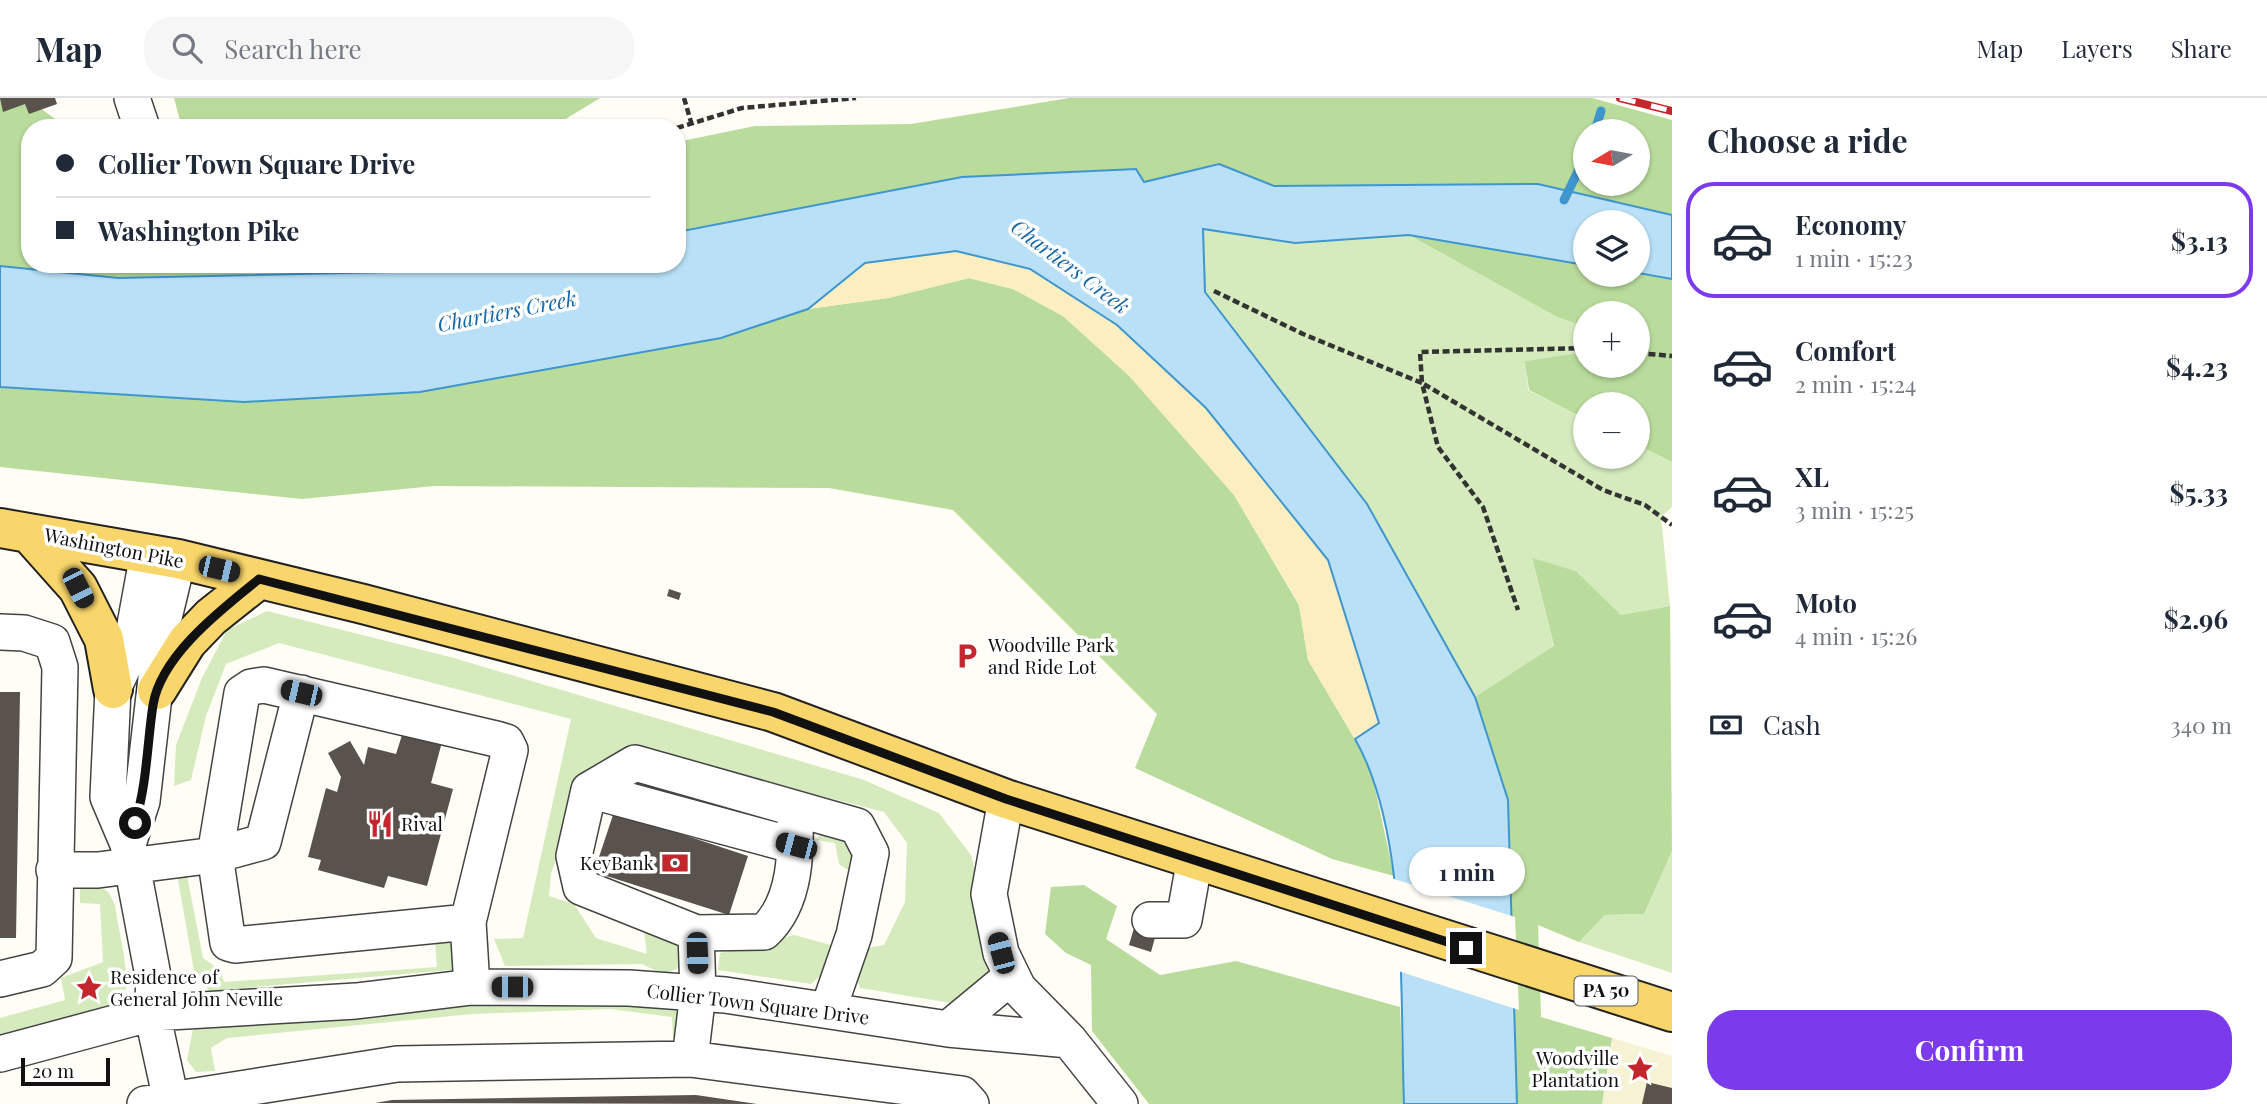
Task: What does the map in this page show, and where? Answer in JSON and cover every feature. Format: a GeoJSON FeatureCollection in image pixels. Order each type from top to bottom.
{"type":"FeatureCollection","features":[{"type":"Feature","properties":{"kind":"main road","name":"Washington Pike"},"geometry":{"type":"LineString","coordinates":[[15,530],[163,557],[259,579],[773,712],[1006,799],[1672,1012]]}},
{"type":"Feature","properties":{"kind":"main road"},"geometry":{"type":"LineString","coordinates":[[15,530],[78,588],[104,639],[113,689]]}},
{"type":"Feature","properties":{"kind":"main road"},"geometry":{"type":"LineString","coordinates":[[157,690],[187,642],[211,617],[259,579]]}},
{"type":"Feature","properties":{"kind":"street"},"geometry":{"type":"LineString","coordinates":[[132,98],[139,119]]}},
{"type":"Feature","properties":{"kind":"street"},"geometry":{"type":"LineString","coordinates":[[163,557],[130,652],[113,689],[108,797],[130,855],[154,981],[152,1013],[158,1102],[397,1064],[690,1059],[924,1097],[962,1094],[971,1104]]}},
{"type":"Feature","properties":{"kind":"street"},"geometry":{"type":"LineString","coordinates":[[130,855],[142,801],[157,690],[162,626],[163,557]]}},
{"type":"Feature","properties":{"kind":"street"},"geometry":{"type":"LineString","coordinates":[[0,632],[24,633],[52,642],[60,667],[54,958],[41,969],[0,979]]}},
{"type":"Feature","properties":{"kind":"street"},"geometry":{"type":"LineString","coordinates":[[468,922],[234,945],[228,943],[215,855],[242,694],[251,687],[264,685],[506,742],[510,750],[468,922],[472,987]]}},
{"type":"Feature","properties":{"kind":"street"},"geometry":{"type":"LineString","coordinates":[[54,870],[130,855],[215,855],[263,842],[301,693]]}},
{"type":"Feature","properties":{"kind":"street"},"geometry":{"type":"LineString","coordinates":[[795,809],[796,862],[777,920],[764,932],[696,933],[581,887],[574,856],[589,790],[635,763],[857,826],[872,853],[854,935],[828,1010]]}},
{"type":"Feature","properties":{"kind":"street"},"geometry":{"type":"LineString","coordinates":[[589,790],[796,846]]}},
{"type":"Feature","properties":{"kind":"street"},"geometry":{"type":"LineString","coordinates":[[1006,799],[989,894],[1001,953],[1018,988],[1069,1040],[1120,1104]]}},
{"type":"Feature","properties":{"kind":"street"},"geometry":{"type":"LineString","coordinates":[[1150,920],[1184,920],[1195,858]]}},
{"type":"Feature","properties":{"kind":"street"},"geometry":{"type":"LineString","coordinates":[[690,1059],[698,993],[696,933]]}},
{"type":"Feature","properties":{"kind":"street"},"geometry":{"type":"LineString","coordinates":[[948,1029],[1012,976]]}},
{"type":"Feature","properties":{"kind":"street","name":"Collier Town Square Drive"},"geometry":{"type":"LineString","coordinates":[[0,1054],[152,1013],[356,1000],[472,987],[629,988],[698,993],[948,1029],[1069,1040]]}},
{"type":"Feature","properties":{"kind":"path"},"geometry":{"type":"LineString","coordinates":[[684,98],[691,122]]}},
{"type":"Feature","properties":{"kind":"path"},"geometry":{"type":"LineString","coordinates":[[784,105],[785,98]]}},
{"type":"Feature","properties":{"kind":"path"},"geometry":{"type":"LineString","coordinates":[[686,124],[742,108],[856,98]]}},
{"type":"Feature","properties":{"kind":"path"},"geometry":{"type":"LineString","coordinates":[[1214,291],[1303,334],[1422,383],[1603,490],[1645,505],[1672,525]]}},
{"type":"Feature","properties":{"kind":"path"},"geometry":{"type":"LineString","coordinates":[[1518,610],[1483,507],[1438,447],[1422,383],[1420,352],[1573,348]]}},
{"type":"Feature","properties":{"kind":"path"},"geometry":{"type":"LineString","coordinates":[[1650,354],[1672,356]]}},
{"type":"Feature","properties":{"kind":"shaded area","name":"Woodville Plantation"},"geometry":{"type":"Polygon","coordinates":[[[1612,1038],[1672,1056],[1672,1104],[1602,1104],[1612,1038]]]}},
{"type":"Feature","properties":{"kind":"green space"},"geometry":{"type":"Polygon","coordinates":[[[0,98],[27,98],[55,119],[21,119],[21,268],[0,266],[0,98]]]}},
{"type":"Feature","properties":{"kind":"green space"},"geometry":{"type":"Polygon","coordinates":[[[174,98],[600,98],[566,119],[180,119],[174,98]]]}},
{"type":"Feature","properties":{"kind":"green space"},"geometry":{"type":"Polygon","coordinates":[[[1069,98],[1592,98],[1672,120],[1672,215],[1590,196],[1650,196],[1650,119],[1573,119],[1573,192],[1538,184],[1274,186],[1219,164],[1143,182],[962,177],[686,230],[686,140],[755,126],[911,124],[1069,98]]]}},
{"type":"Feature","properties":{"kind":"green space"},"geometry":{"type":"Polygon","coordinates":[[[1203,229],[1295,243],[1409,235],[1557,317],[1573,323],[1573,354],[1526,361],[1528,390],[1573,413],[1573,469],[1650,469],[1650,451],[1672,462],[1672,507],[1661,517],[1670,606],[1621,615],[1576,571],[1532,559],[1554,647],[1475,697],[1367,504],[1205,292],[1203,229]]]}},
{"type":"Feature","properties":{"kind":"green space"},"geometry":{"type":"Polygon","coordinates":[[[1409,235],[1573,263],[1573,287],[1650,287],[1650,275],[1672,279],[1672,462],[1650,451],[1650,392],[1573,392],[1573,413],[1529,390],[1525,361],[1573,354],[1573,378],[1650,378],[1650,301],[1573,301],[1573,323],[1557,317],[1409,235]]]}},
{"type":"Feature","properties":{"kind":"green space"},"geometry":{"type":"Polygon","coordinates":[[[69,273],[322,273],[118,278],[69,273]]]}},
{"type":"Feature","properties":{"kind":"green space"},"geometry":{"type":"Polygon","coordinates":[[[969,278],[1013,289],[1063,316],[1129,375],[1234,495],[1299,605],[1308,660],[1370,765],[1394,876],[1332,859],[1135,768],[1157,714],[953,510],[829,488],[434,486],[302,499],[0,467],[0,387],[244,402],[419,392],[721,338],[808,309],[888,298],[969,278]]]}},
{"type":"Feature","properties":{"kind":"green space"},"geometry":{"type":"Polygon","coordinates":[[[1532,558],[1576,571],[1621,615],[1670,606],[1672,851],[1644,914],[1605,915],[1579,942],[1538,925],[1541,1017],[1612,1038],[1602,1104],[1517,1104],[1508,800],[1475,697],[1554,646],[1532,558]]]}},
{"type":"Feature","properties":{"kind":"green space"},"geometry":{"type":"Polygon","coordinates":[[[267,611],[454,658],[864,780],[939,813],[971,855],[983,904],[992,976],[957,1004],[860,988],[853,969],[861,949],[884,945],[905,902],[907,843],[884,812],[787,787],[744,781],[637,751],[570,817],[551,874],[549,896],[574,904],[596,938],[647,954],[644,931],[655,929],[678,941],[682,952],[678,968],[664,975],[642,964],[505,966],[494,939],[523,938],[571,719],[279,643],[226,664],[206,716],[191,780],[174,786],[176,745],[202,678],[227,630],[267,611]]]}},
{"type":"Feature","properties":{"kind":"green space"},"geometry":{"type":"Polygon","coordinates":[[[823,829],[851,837],[859,859],[851,872],[839,864],[835,843],[816,840],[823,829]]]}},
{"type":"Feature","properties":{"kind":"green space"},"geometry":{"type":"Polygon","coordinates":[[[1672,851],[1672,973],[1579,942],[1605,915],[1644,914],[1672,851]]]}},
{"type":"Feature","properties":{"kind":"green space"},"geometry":{"type":"Polygon","coordinates":[[[186,870],[203,958],[220,970],[224,982],[437,967],[435,941],[458,937],[463,969],[209,991],[194,971],[177,874],[186,870]]]}},
{"type":"Feature","properties":{"kind":"green space"},"geometry":{"type":"Polygon","coordinates":[[[97,884],[109,893],[115,905],[126,978],[126,987],[121,998],[109,1007],[72,1022],[0,1038],[0,1018],[65,1000],[61,978],[103,962],[100,904],[80,903],[80,889],[97,884]]]}},
{"type":"Feature","properties":{"kind":"green space"},"geometry":{"type":"Polygon","coordinates":[[[1084,885],[1117,906],[1106,939],[1160,975],[1236,961],[1400,1007],[1404,1104],[1149,1104],[1092,1031],[1091,965],[1066,953],[1045,934],[1051,887],[1084,885]]]}},
{"type":"Feature","properties":{"kind":"green space"},"geometry":{"type":"Polygon","coordinates":[[[794,935],[831,945],[828,969],[811,984],[718,970],[720,953],[794,935]]]}},
{"type":"Feature","properties":{"kind":"green space"},"geometry":{"type":"Polygon","coordinates":[[[549,996],[678,1001],[683,1039],[673,1037],[672,1017],[610,1009],[472,1014],[227,1038],[211,1048],[215,1071],[196,1072],[187,1060],[193,1029],[215,1022],[549,996]]]}},
{"type":"Feature","properties":{"kind":"sand"},"geometry":{"type":"Polygon","coordinates":[[[956,251],[1030,269],[1117,325],[1206,408],[1328,560],[1379,723],[1355,739],[1308,660],[1299,604],[1234,495],[1129,376],[1063,316],[1013,289],[969,278],[888,298],[808,309],[865,264],[956,251]]]}},
{"type":"Feature","properties":{"kind":"water","name":"Chartiers Creek"},"geometry":{"type":"Polygon","coordinates":[[[1219,164],[1274,186],[1538,184],[1573,192],[1573,196],[1590,196],[1672,215],[1672,279],[1650,275],[1650,210],[1573,210],[1573,263],[1409,235],[1295,243],[1203,229],[1205,292],[1367,504],[1475,697],[1508,800],[1517,1104],[1404,1104],[1401,966],[1393,867],[1372,777],[1355,739],[1379,723],[1328,560],[1206,408],[1117,325],[1030,269],[956,251],[865,263],[808,309],[721,338],[420,392],[244,402],[0,387],[0,266],[21,268],[21,273],[69,273],[118,278],[347,273],[686,273],[686,230],[962,177],[1136,169],[1144,182],[1219,164]]]}},
{"type":"Feature","properties":{"kind":"pier"},"geometry":{"type":"Polygon","coordinates":[[[1391,878],[1515,917],[1519,1010],[1395,970],[1391,878]]]}},
{"type":"Feature","properties":{"kind":"building"},"geometry":{"type":"Polygon","coordinates":[[[0,98],[55,98],[57,104],[29,114],[25,104],[3,112],[0,98]]]}},
{"type":"Feature","properties":{"kind":"building"},"geometry":{"type":"Polygon","coordinates":[[[669,589],[681,593],[679,600],[667,596],[669,589]]]}},
{"type":"Feature","properties":{"kind":"building"},"geometry":{"type":"Polygon","coordinates":[[[0,692],[20,692],[16,938],[0,938],[0,692]]]}},
{"type":"Feature","properties":{"kind":"building","name":"Rival"},"geometry":{"type":"Polygon","coordinates":[[[403,732],[442,742],[431,783],[453,789],[427,886],[388,876],[384,888],[318,870],[321,860],[308,857],[326,788],[337,792],[341,777],[328,753],[350,741],[364,765],[368,747],[396,754],[403,732]]]}},
{"type":"Feature","properties":{"kind":"building"},"geometry":{"type":"Polygon","coordinates":[[[614,812],[748,856],[729,915],[594,872],[614,812]]]}},
{"type":"Feature","properties":{"kind":"building"},"geometry":{"type":"Polygon","coordinates":[[[1134,928],[1156,934],[1151,952],[1129,945],[1134,928]]]}},
{"type":"Feature","properties":{"kind":"building","name":"Woodville Plantation"},"geometry":{"type":"Polygon","coordinates":[[[1647,1082],[1672,1088],[1672,1104],[1642,1104],[1647,1082]]]}},
{"type":"Feature","properties":{"kind":"building"},"geometry":{"type":"Polygon","coordinates":[[[696,1095],[757,1104],[375,1103],[392,1100],[696,1095]]]}},
{"type":"Feature","properties":{"kind":"waterway"},"geometry":{"type":"LineString","coordinates":[[1599,119],[1601,111]]}},
{"type":"Feature","properties":{"kind":"waterway"},"geometry":{"type":"LineString","coordinates":[[1564,200],[1573,182]]}},
{"type":"Feature","properties":{"kind":"railway"},"geometry":{"type":"LineString","coordinates":[[1620,98],[1672,111]]}},
{"type":"Feature","properties":{"kind":"place","name":"Woodville Park and Ride Lot"},"geometry":{"type":"Point","coordinates":[967,656]}},
{"type":"Feature","properties":{"kind":"place","name":"Rival"},"geometry":{"type":"Point","coordinates":[380,824]}},
{"type":"Feature","properties":{"kind":"place","name":"KeyBank"},"geometry":{"type":"Point","coordinates":[675,863]}},
{"type":"Feature","properties":{"kind":"place","name":"Residence of General John Neville"},"geometry":{"type":"Point","coordinates":[89,988]}},
{"type":"Feature","properties":{"kind":"place","name":"Woodville Plantation"},"geometry":{"type":"Point","coordinates":[1640,1069]}},
{"type":"Feature","properties":{"kind":"route"},"geometry":{"type":"LineString","coordinates":[[135,823],[142,801],[157,690],[187,642],[211,617],[259,579],[773,712],[1006,799],[1195,858],[1466,948]]}}]}
